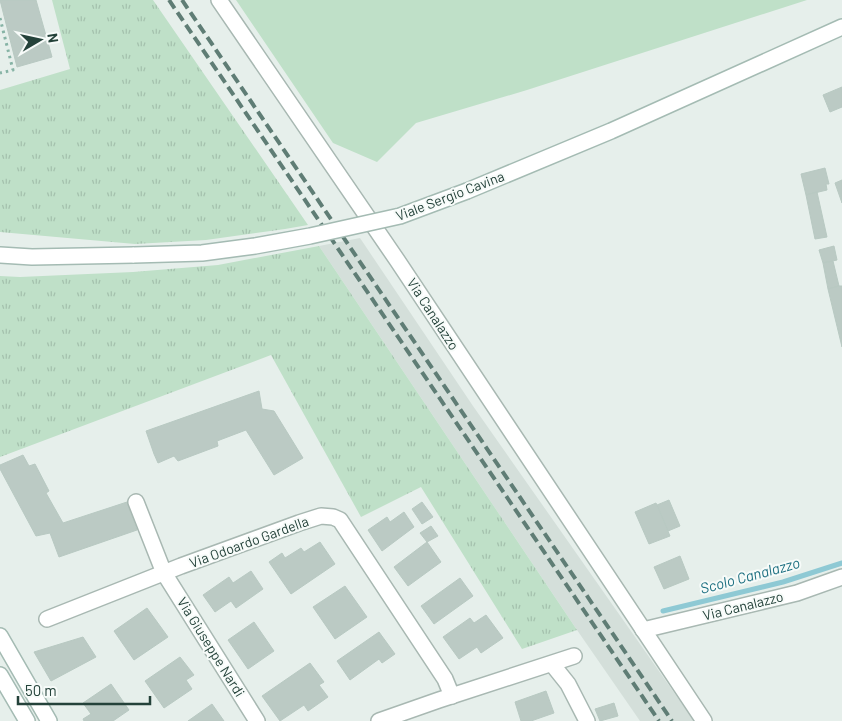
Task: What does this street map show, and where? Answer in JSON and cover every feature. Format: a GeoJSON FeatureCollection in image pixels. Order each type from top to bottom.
{"type":"FeatureCollection","features":[{"type":"Feature","properties":{"kind":"street","name":"Via Canalazzo"},"geometry":{"type":"LineString","coordinates":[[220,0],[397,260],[704,721]]}},
{"type":"Feature","properties":{"kind":"street","name":"Viale Sergio Cavina"},"geometry":{"type":"LineString","coordinates":[[0,256],[202,253],[310,236],[400,216],[611,131],[842,27]]}},
{"type":"Feature","properties":{"kind":"street","name":"Via Giuseppe Nardi"},"geometry":{"type":"LineString","coordinates":[[136,502],[164,573],[257,721]]}},
{"type":"Feature","properties":{"kind":"street","name":"Via Odoardo Gardella"},"geometry":{"type":"LineString","coordinates":[[47,619],[299,523],[321,516],[333,517],[340,520],[445,679],[452,696]]}},
{"type":"Feature","properties":{"kind":"street","name":"Via Canalazzo"},"geometry":{"type":"LineString","coordinates":[[642,630],[797,593],[842,577]]}},
{"type":"Feature","properties":{"kind":"street"},"geometry":{"type":"LineString","coordinates":[[0,636],[49,721]]}},
{"type":"Feature","properties":{"kind":"street"},"geometry":{"type":"LineString","coordinates":[[379,721],[574,656]]}},
{"type":"Feature","properties":{"kind":"street"},"geometry":{"type":"LineString","coordinates":[[552,664],[568,684],[587,721]]}},
{"type":"Feature","properties":{"kind":"street"},"geometry":{"type":"LineString","coordinates":[[0,675],[24,716],[34,721]]}},
{"type":"Feature","properties":{"kind":"path"},"geometry":{"type":"LineString","coordinates":[[0,18],[13,70],[0,73]]}},
{"type":"Feature","properties":{"kind":"shaded area"},"geometry":{"type":"Polygon","coordinates":[[[360,238],[473,406],[694,721],[640,721],[577,630],[319,246],[360,238]]]}},
{"type":"Feature","properties":{"kind":"green space"},"geometry":{"type":"Polygon","coordinates":[[[52,0],[153,0],[308,225],[206,240],[135,244],[0,232],[0,90],[70,69],[52,0]]]}},
{"type":"Feature","properties":{"kind":"green space"},"geometry":{"type":"Polygon","coordinates":[[[236,0],[807,0],[527,90],[416,123],[377,162],[333,143],[236,0]]]}},
{"type":"Feature","properties":{"kind":"green space"},"geometry":{"type":"Polygon","coordinates":[[[319,246],[577,630],[522,649],[421,487],[361,517],[271,355],[0,457],[0,276],[20,277],[133,272],[218,265],[319,246]]]}},
{"type":"Feature","properties":{"kind":"building"},"geometry":{"type":"Polygon","coordinates":[[[0,0],[36,0],[52,57],[17,67],[0,0]]]}},
{"type":"Feature","properties":{"kind":"building"},"geometry":{"type":"Polygon","coordinates":[[[842,87],[842,107],[830,112],[823,95],[842,87]]]}},
{"type":"Feature","properties":{"kind":"building"},"geometry":{"type":"Polygon","coordinates":[[[825,168],[829,184],[826,184],[827,190],[806,195],[801,174],[825,168]]]}},
{"type":"Feature","properties":{"kind":"building"},"geometry":{"type":"Polygon","coordinates":[[[842,180],[842,203],[835,183],[842,180]]]}},
{"type":"Feature","properties":{"kind":"building"},"geometry":{"type":"Polygon","coordinates":[[[817,192],[827,237],[815,239],[806,195],[817,192]]]}},
{"type":"Feature","properties":{"kind":"building"},"geometry":{"type":"Polygon","coordinates":[[[834,246],[837,260],[823,263],[819,250],[834,246]]]}},
{"type":"Feature","properties":{"kind":"building"},"geometry":{"type":"Polygon","coordinates":[[[833,261],[839,286],[828,289],[823,263],[833,261]]]}},
{"type":"Feature","properties":{"kind":"building"},"geometry":{"type":"Polygon","coordinates":[[[842,286],[842,347],[828,289],[842,286]]]}},
{"type":"Feature","properties":{"kind":"building"},"geometry":{"type":"Polygon","coordinates":[[[259,391],[262,409],[274,411],[303,458],[274,475],[246,430],[217,441],[218,446],[178,461],[174,456],[158,463],[146,431],[259,391]]]}},
{"type":"Feature","properties":{"kind":"building"},"geometry":{"type":"Polygon","coordinates":[[[23,455],[29,466],[35,464],[49,491],[46,493],[63,523],[127,502],[137,530],[59,557],[50,533],[36,536],[0,469],[0,465],[23,455]]]}},
{"type":"Feature","properties":{"kind":"building"},"geometry":{"type":"Polygon","coordinates":[[[669,500],[680,526],[668,531],[657,505],[669,500]]]}},
{"type":"Feature","properties":{"kind":"building"},"geometry":{"type":"Polygon","coordinates":[[[422,502],[433,517],[422,524],[412,509],[422,502]]]}},
{"type":"Feature","properties":{"kind":"building"},"geometry":{"type":"Polygon","coordinates":[[[656,503],[670,536],[649,544],[635,512],[656,503]]]}},
{"type":"Feature","properties":{"kind":"building"},"geometry":{"type":"Polygon","coordinates":[[[404,512],[414,527],[382,551],[368,530],[387,517],[390,522],[404,512]]]}},
{"type":"Feature","properties":{"kind":"building"},"geometry":{"type":"Polygon","coordinates":[[[431,526],[438,536],[427,542],[420,533],[431,526]]]}},
{"type":"Feature","properties":{"kind":"building"},"geometry":{"type":"Polygon","coordinates":[[[320,542],[335,564],[291,594],[269,562],[282,553],[285,558],[301,548],[304,552],[320,542]]]}},
{"type":"Feature","properties":{"kind":"building"},"geometry":{"type":"Polygon","coordinates":[[[427,542],[441,562],[408,586],[394,567],[427,542]]]}},
{"type":"Feature","properties":{"kind":"building"},"geometry":{"type":"Polygon","coordinates":[[[680,556],[689,579],[664,589],[654,567],[680,556]]]}},
{"type":"Feature","properties":{"kind":"building"},"geometry":{"type":"Polygon","coordinates":[[[251,571],[263,589],[236,608],[231,601],[215,612],[203,595],[229,577],[233,583],[251,571]]]}},
{"type":"Feature","properties":{"kind":"building"},"geometry":{"type":"Polygon","coordinates":[[[460,578],[473,596],[434,624],[421,606],[460,578]]]}},
{"type":"Feature","properties":{"kind":"building"},"geometry":{"type":"Polygon","coordinates":[[[345,586],[367,617],[335,639],[313,607],[345,586]]]}},
{"type":"Feature","properties":{"kind":"building"},"geometry":{"type":"Polygon","coordinates":[[[147,608],[168,637],[134,660],[114,631],[147,608]]]}},
{"type":"Feature","properties":{"kind":"building"},"geometry":{"type":"Polygon","coordinates":[[[486,615],[503,638],[481,653],[477,647],[459,659],[443,637],[470,618],[474,623],[486,615]]]}},
{"type":"Feature","properties":{"kind":"building"},"geometry":{"type":"Polygon","coordinates":[[[254,622],[274,651],[248,669],[228,640],[254,622]]]}},
{"type":"Feature","properties":{"kind":"building"},"geometry":{"type":"Polygon","coordinates":[[[379,632],[395,654],[382,663],[379,659],[350,680],[337,661],[379,632]]]}},
{"type":"Feature","properties":{"kind":"building"},"geometry":{"type":"Polygon","coordinates":[[[83,637],[96,657],[51,681],[34,652],[83,637]]]}},
{"type":"Feature","properties":{"kind":"building"},"geometry":{"type":"Polygon","coordinates":[[[180,657],[194,675],[186,680],[192,689],[164,708],[145,681],[180,657]]]}},
{"type":"Feature","properties":{"kind":"building"},"geometry":{"type":"Polygon","coordinates":[[[310,663],[324,682],[319,685],[328,697],[308,711],[304,705],[280,721],[262,696],[310,663]]]}},
{"type":"Feature","properties":{"kind":"building"},"geometry":{"type":"Polygon","coordinates":[[[111,684],[129,710],[113,721],[84,721],[83,719],[91,714],[83,703],[111,684]]]}},
{"type":"Feature","properties":{"kind":"building"},"geometry":{"type":"Polygon","coordinates":[[[546,691],[554,713],[531,721],[521,721],[515,702],[546,691]]]}},
{"type":"Feature","properties":{"kind":"building"},"geometry":{"type":"Polygon","coordinates":[[[614,703],[618,716],[600,721],[595,709],[614,703]]]}},
{"type":"Feature","properties":{"kind":"building"},"geometry":{"type":"Polygon","coordinates":[[[212,704],[224,721],[188,721],[212,704]]]}},
{"type":"Feature","properties":{"kind":"waterway","name":"Scolo Canalazzo"},"geometry":{"type":"LineString","coordinates":[[663,611],[783,582],[842,563]]}},
{"type":"Feature","properties":{"kind":"railway"},"geometry":{"type":"LineString","coordinates":[[169,0],[659,721]]}},
{"type":"Feature","properties":{"kind":"railway"},"geometry":{"type":"LineString","coordinates":[[182,0],[672,721]]}}]}
